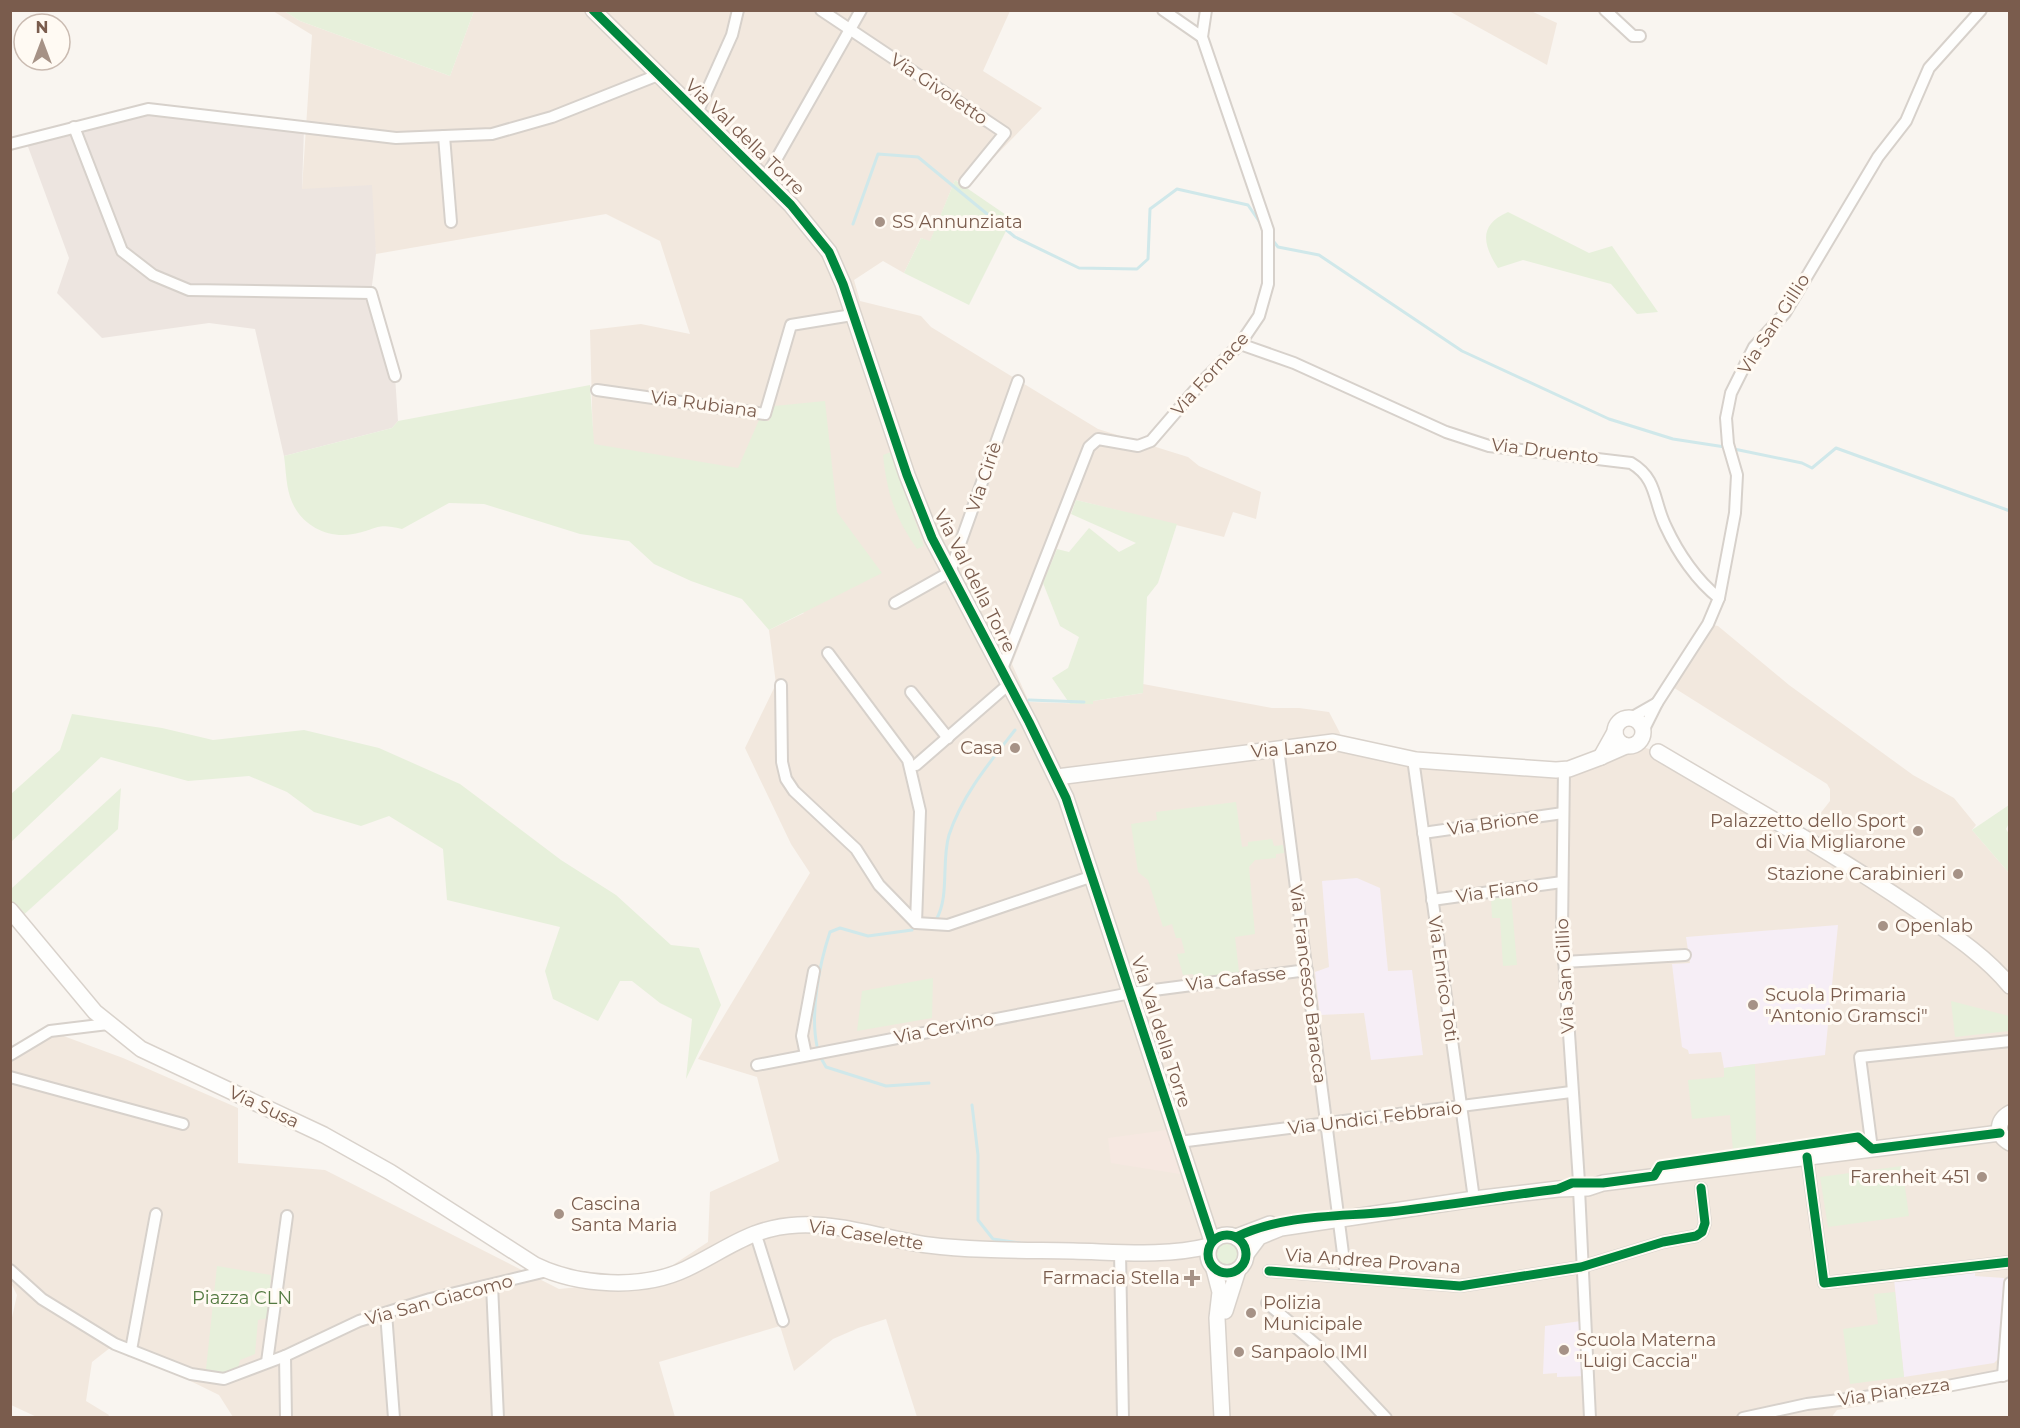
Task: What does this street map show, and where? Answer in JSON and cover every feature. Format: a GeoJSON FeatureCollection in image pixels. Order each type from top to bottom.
{"type":"FeatureCollection","features":[{"type":"Feature","properties":{"kind":"street","name":"Via Val della Torre"},"geometry":{"type":"LineString","coordinates":[[592,10],[765,179],[815,232],[829,252],[838,270],[907,475],[932,538],[1057,777],[1093,876],[1207,1223],[1220,1240]]}},
{"type":"Feature","properties":{"kind":"street"},"geometry":{"type":"LineString","coordinates":[[697,113],[732,35],[738,10]]}},
{"type":"Feature","properties":{"kind":"street","name":"Via Givoletto"},"geometry":{"type":"LineString","coordinates":[[821,10],[1005,134],[965,182]]}},
{"type":"Feature","properties":{"kind":"street"},"geometry":{"type":"LineString","coordinates":[[765,179],[861,10]]}},
{"type":"Feature","properties":{"kind":"street"},"geometry":{"type":"LineString","coordinates":[[1163,10],[1202,37]]}},
{"type":"Feature","properties":{"kind":"street","name":"Via Fornace"},"geometry":{"type":"LineString","coordinates":[[1002,669],[1089,447],[1098,439],[1138,446],[1151,441],[1201,383],[1240,344],[1259,316],[1268,284],[1268,230],[1202,37],[1206,10]]}},
{"type":"Feature","properties":{"kind":"street"},"geometry":{"type":"LineString","coordinates":[[1605,10],[1633,36],[1640,36]]}},
{"type":"Feature","properties":{"kind":"street","name":"Via San Gillio"},"geometry":{"type":"LineString","coordinates":[[1637,739],[1657,703],[1708,624],[1719,598],[1735,513],[1737,475],[1728,444],[1726,418],[1731,393],[1754,348],[1785,313],[1878,157],[1906,121],[1929,68],[1981,10]]}},
{"type":"Feature","properties":{"kind":"street"},"geometry":{"type":"LineString","coordinates":[[10,144],[148,109],[368,136],[396,138],[492,134],[552,117],[658,75]]}},
{"type":"Feature","properties":{"kind":"street"},"geometry":{"type":"LineString","coordinates":[[74,127],[122,251],[129,257],[153,275],[189,290],[371,293],[395,376]]}},
{"type":"Feature","properties":{"kind":"street"},"geometry":{"type":"LineString","coordinates":[[444,136],[450,222]]}},
{"type":"Feature","properties":{"kind":"street","name":"Via Rubiana"},"geometry":{"type":"LineString","coordinates":[[597,390],[765,414],[778,377],[790,325],[852,315]]}},
{"type":"Feature","properties":{"kind":"street","name":"Via Druento"},"geometry":{"type":"LineString","coordinates":[[1240,344],[1294,363],[1446,432],[1489,446],[1631,463],[1649,477],[1665,525],[1675,545],[1706,588],[1719,598]]}},
{"type":"Feature","properties":{"kind":"street","name":"Via Ciriè"},"geometry":{"type":"LineString","coordinates":[[950,572],[1017,381]]}},
{"type":"Feature","properties":{"kind":"street"},"geometry":{"type":"LineString","coordinates":[[895,603],[950,572]]}},
{"type":"Feature","properties":{"kind":"street"},"geometry":{"type":"LineString","coordinates":[[828,653],[908,760],[920,811],[916,923]]}},
{"type":"Feature","properties":{"kind":"street"},"geometry":{"type":"LineString","coordinates":[[916,765],[1009,684]]}},
{"type":"Feature","properties":{"kind":"street"},"geometry":{"type":"LineString","coordinates":[[781,685],[782,762],[786,779],[794,790],[823,814],[856,849],[879,885],[916,923],[948,925],[1093,876]]}},
{"type":"Feature","properties":{"kind":"street"},"geometry":{"type":"LineString","coordinates":[[911,692],[948,738]]}},
{"type":"Feature","properties":{"kind":"street"},"geometry":{"type":"LineString","coordinates":[[1601,757],[1621,722],[1657,703]]}},
{"type":"Feature","properties":{"kind":"street"},"geometry":{"type":"LineString","coordinates":[[1629,719],[1640,723],[1637,739]]}},
{"type":"Feature","properties":{"kind":"street"},"geometry":{"type":"LineString","coordinates":[[1616,732],[1617,739],[1637,739],[1867,876],[1952,934],[2000,973],[2010,986]]}},
{"type":"Feature","properties":{"kind":"street","name":"Via Lanzo"},"geometry":{"type":"LineString","coordinates":[[1057,777],[1338,742],[1416,760],[1564,770],[1601,757],[1637,739]]}},
{"type":"Feature","properties":{"kind":"street","name":"Via Francesco Baracca"},"geometry":{"type":"LineString","coordinates":[[1278,748],[1346,1277]]}},
{"type":"Feature","properties":{"kind":"street","name":"Via Enrico Toti"},"geometry":{"type":"LineString","coordinates":[[1416,760],[1414,766],[1474,1199]]}},
{"type":"Feature","properties":{"kind":"street","name":"Via San Gillio"},"geometry":{"type":"LineString","coordinates":[[1564,770],[1562,882],[1564,962],[1579,1185],[1581,1267],[1590,1418]]}},
{"type":"Feature","properties":{"kind":"street","name":"Via Brione"},"geometry":{"type":"LineString","coordinates":[[1423,833],[1563,813]]}},
{"type":"Feature","properties":{"kind":"street","name":"Via Fiano"},"geometry":{"type":"LineString","coordinates":[[1432,900],[1562,882]]}},
{"type":"Feature","properties":{"kind":"street","name":"Via Susa"},"geometry":{"type":"LineString","coordinates":[[10,910],[108,1024],[160,1059],[292,1119],[359,1154],[547,1271]]}},
{"type":"Feature","properties":{"kind":"street"},"geometry":{"type":"LineString","coordinates":[[1564,962],[1685,955]]}},
{"type":"Feature","properties":{"kind":"street","name":"Via Cafasse"},"geometry":{"type":"LineString","coordinates":[[1131,993],[1306,970]]}},
{"type":"Feature","properties":{"kind":"street"},"geometry":{"type":"LineString","coordinates":[[806,1055],[802,1036],[814,971]]}},
{"type":"Feature","properties":{"kind":"street","name":"Via Cervino"},"geometry":{"type":"LineString","coordinates":[[757,1065],[1131,993]]}},
{"type":"Feature","properties":{"kind":"street"},"geometry":{"type":"LineString","coordinates":[[10,1055],[50,1031],[108,1024]]}},
{"type":"Feature","properties":{"kind":"street"},"geometry":{"type":"LineString","coordinates":[[1872,1149],[1860,1057],[2010,1041]]}},
{"type":"Feature","properties":{"kind":"street"},"geometry":{"type":"LineString","coordinates":[[10,1077],[183,1124]]}},
{"type":"Feature","properties":{"kind":"street","name":"Via Undici Febbraio"},"geometry":{"type":"LineString","coordinates":[[1179,1143],[1571,1092]]}},
{"type":"Feature","properties":{"kind":"street"},"geometry":{"type":"LineString","coordinates":[[1212,1267],[1226,1274],[1238,1270],[1243,1266],[1246,1253],[1268,1231],[1340,1217],[1872,1149],[2005,1138],[2000,1123],[2010,1113]]}},
{"type":"Feature","properties":{"kind":"street"},"geometry":{"type":"LineString","coordinates":[[1807,1157],[1824,1282],[2010,1262]]}},
{"type":"Feature","properties":{"kind":"street","name":"Via Andrea Provana"},"geometry":{"type":"LineString","coordinates":[[1269,1270],[1460,1286],[1581,1267],[1663,1242],[1696,1236],[1702,1232],[1705,1223],[1701,1188]]}},
{"type":"Feature","properties":{"kind":"street"},"geometry":{"type":"LineString","coordinates":[[131,1350],[156,1214]]}},
{"type":"Feature","properties":{"kind":"street"},"geometry":{"type":"LineString","coordinates":[[267,1362],[287,1216]]}},
{"type":"Feature","properties":{"kind":"street","name":"Via Caselette"},"geometry":{"type":"LineString","coordinates":[[547,1271],[592,1280],[650,1280],[686,1269],[755,1232],[780,1226],[813,1225],[944,1246],[1162,1253],[1220,1240],[1264,1225],[1340,1217]]}},
{"type":"Feature","properties":{"kind":"street"},"geometry":{"type":"LineString","coordinates":[[755,1232],[783,1321]]}},
{"type":"Feature","properties":{"kind":"street"},"geometry":{"type":"LineString","coordinates":[[1222,1418],[1220,1328],[1217,1318],[1220,1292],[1212,1267],[1220,1240],[1241,1241],[1246,1253]]}},
{"type":"Feature","properties":{"kind":"street"},"geometry":{"type":"LineString","coordinates":[[1120,1252],[1123,1418]]}},
{"type":"Feature","properties":{"kind":"street","name":"Via Caselette"},"geometry":{"type":"LineString","coordinates":[[1162,1253],[1212,1267]]}},
{"type":"Feature","properties":{"kind":"street","name":"Via San Giacomo"},"geometry":{"type":"LineString","coordinates":[[10,1270],[42,1299],[115,1344],[191,1374],[224,1379],[285,1356],[359,1321],[547,1271]]}},
{"type":"Feature","properties":{"kind":"street"},"geometry":{"type":"LineString","coordinates":[[1220,1328],[1238,1270]]}},
{"type":"Feature","properties":{"kind":"street"},"geometry":{"type":"LineString","coordinates":[[2006,1375],[2010,1283]]}},
{"type":"Feature","properties":{"kind":"street"},"geometry":{"type":"LineString","coordinates":[[492,1285],[498,1418]]}},
{"type":"Feature","properties":{"kind":"street"},"geometry":{"type":"LineString","coordinates":[[1267,1303],[1318,1347],[1386,1418]]}},
{"type":"Feature","properties":{"kind":"street"},"geometry":{"type":"LineString","coordinates":[[386,1313],[394,1418]]}},
{"type":"Feature","properties":{"kind":"street"},"geometry":{"type":"LineString","coordinates":[[285,1356],[286,1418]]}},
{"type":"Feature","properties":{"kind":"street","name":"Via Pianezza"},"geometry":{"type":"LineString","coordinates":[[1743,1418],[1807,1404],[1937,1388],[2006,1375]]}},
{"type":"Feature","properties":{"kind":"shaded area"},"geometry":{"type":"Polygon","coordinates":[[[273,11],[284,11],[300,21],[450,76],[474,11],[1010,11],[983,71],[1042,108],[966,186],[955,180],[930,242],[921,238],[904,273],[883,261],[854,280],[860,301],[921,316],[931,327],[1098,429],[1188,457],[1199,466],[1261,492],[1256,519],[1233,512],[1224,537],[1076,500],[1012,664],[1029,702],[1093,704],[1093,701],[1143,693],[1143,684],[1272,708],[1299,708],[1329,712],[1340,733],[1338,742],[1416,760],[1556,770],[1629,748],[1643,747],[1658,752],[1802,837],[1830,801],[1830,789],[1827,784],[1668,684],[1708,624],[1718,626],[1789,685],[1913,775],[1954,798],[1976,825],[1972,830],[2009,873],[2009,1381],[1837,1410],[1831,1418],[917,1417],[886,1319],[833,1339],[794,1371],[780,1326],[659,1362],[675,1417],[233,1417],[219,1395],[115,1344],[92,1362],[86,1401],[109,1415],[108,1417],[39,1418],[11,1405],[11,1322],[17,1295],[11,1283],[11,1055],[50,1031],[123,1058],[238,1108],[238,1163],[325,1170],[559,1289],[650,1280],[708,1242],[710,1192],[779,1161],[757,1077],[698,1059],[810,873],[791,844],[745,748],[776,684],[769,630],[804,613],[593,444],[590,330],[641,324],[690,334],[660,241],[606,214],[376,254],[372,222],[302,189],[312,35],[273,11]]]}},
{"type":"Feature","properties":{"kind":"shaded area"},"geometry":{"type":"Polygon","coordinates":[[[1449,11],[1531,11],[1557,23],[1547,65],[1449,11]]]}},
{"type":"Feature","properties":{"kind":"shaded area"},"geometry":{"type":"Polygon","coordinates":[[[129,112],[304,128],[302,189],[372,185],[376,254],[371,293],[395,376],[398,421],[392,428],[284,456],[255,329],[209,323],[102,338],[57,293],[69,258],[27,144],[129,112]]]}},
{"type":"Feature","properties":{"kind":"shaded area"},"geometry":{"type":"Polygon","coordinates":[[[1357,878],[1380,888],[1388,971],[1412,970],[1423,1055],[1371,1060],[1364,1013],[1320,1015],[1315,972],[1329,967],[1322,881],[1357,878]]]}},
{"type":"Feature","properties":{"kind":"shaded area","name":"Scuola Primaria \"Antonio Gramsci\""},"geometry":{"type":"Polygon","coordinates":[[[1838,925],[1825,1055],[1724,1068],[1721,1052],[1689,1054],[1688,1050],[1682,1047],[1672,964],[1690,963],[1686,937],[1838,925]]]}},
{"type":"Feature","properties":{"kind":"shaded area"},"geometry":{"type":"Polygon","coordinates":[[[1167,1130],[1180,1174],[1111,1163],[1108,1138],[1167,1130]]]}},
{"type":"Feature","properties":{"kind":"shaded area"},"geometry":{"type":"Polygon","coordinates":[[[1975,1271],[1975,1276],[2004,1278],[1999,1358],[1994,1363],[1904,1377],[1894,1279],[1975,1271]]]}},
{"type":"Feature","properties":{"kind":"shaded area","name":"Scuola Materna \"Luigi Caccia\""},"geometry":{"type":"Polygon","coordinates":[[[1581,1321],[1586,1376],[1557,1377],[1557,1373],[1543,1374],[1545,1326],[1581,1321]]]}},
{"type":"Feature","properties":{"kind":"green space"},"geometry":{"type":"Polygon","coordinates":[[[284,11],[474,11],[450,76],[300,21],[284,11]]]}},
{"type":"Feature","properties":{"kind":"green space"},"geometry":{"type":"Polygon","coordinates":[[[955,180],[1012,219],[969,305],[904,273],[921,238],[930,241],[955,180]]]}},
{"type":"Feature","properties":{"kind":"green space"},"geometry":{"type":"Polygon","coordinates":[[[1508,212],[1589,253],[1612,246],[1658,312],[1637,314],[1611,284],[1523,260],[1498,268],[1489,251],[1486,236],[1492,223],[1508,212]]]}},
{"type":"Feature","properties":{"kind":"green space"},"geometry":{"type":"Polygon","coordinates":[[[590,385],[594,444],[738,468],[759,420],[769,421],[774,406],[825,401],[837,512],[882,573],[769,630],[742,599],[691,581],[654,564],[629,541],[580,534],[484,504],[449,503],[402,529],[381,526],[353,534],[335,534],[309,524],[302,518],[290,497],[284,456],[392,428],[398,421],[590,385]]]}},
{"type":"Feature","properties":{"kind":"green space"},"geometry":{"type":"Polygon","coordinates":[[[891,452],[924,546],[917,549],[893,505],[883,455],[891,452]]]}},
{"type":"Feature","properties":{"kind":"green space"},"geometry":{"type":"Polygon","coordinates":[[[1076,500],[1177,524],[1158,583],[1147,597],[1143,693],[1093,701],[1093,704],[1070,704],[1052,678],[1068,668],[1079,637],[1060,626],[1043,583],[1057,549],[1069,552],[1089,528],[1119,552],[1136,543],[1071,514],[1076,500]]]}},
{"type":"Feature","properties":{"kind":"green space"},"geometry":{"type":"Polygon","coordinates":[[[72,714],[162,728],[213,740],[304,730],[379,748],[460,784],[561,860],[616,895],[671,945],[699,948],[721,1005],[686,1079],[692,1019],[660,1003],[632,981],[620,981],[598,1021],[553,999],[545,971],[560,927],[447,900],[443,849],[389,816],[361,826],[314,812],[287,792],[249,776],[188,781],[101,757],[11,842],[11,794],[60,750],[72,714]]]}},
{"type":"Feature","properties":{"kind":"green space"},"geometry":{"type":"Polygon","coordinates":[[[121,788],[118,829],[19,919],[11,910],[11,889],[121,788]]]}},
{"type":"Feature","properties":{"kind":"green space"},"geometry":{"type":"Polygon","coordinates":[[[1236,802],[1242,847],[1248,846],[1248,842],[1272,839],[1274,846],[1283,845],[1284,853],[1276,854],[1276,858],[1255,860],[1249,867],[1255,934],[1235,937],[1239,972],[1194,978],[1193,974],[1183,975],[1177,954],[1185,953],[1181,938],[1176,938],[1172,924],[1163,927],[1148,880],[1138,872],[1131,824],[1157,820],[1156,812],[1236,802]]]}},
{"type":"Feature","properties":{"kind":"green space"},"geometry":{"type":"Polygon","coordinates":[[[2009,805],[2009,823],[2006,829],[2009,834],[2009,873],[1972,830],[2009,805]]]}},
{"type":"Feature","properties":{"kind":"green space"},"geometry":{"type":"Polygon","coordinates":[[[1511,895],[1517,965],[1503,966],[1500,918],[1492,918],[1491,897],[1511,895]]]}},
{"type":"Feature","properties":{"kind":"green space"},"geometry":{"type":"Polygon","coordinates":[[[933,978],[932,1018],[857,1031],[862,991],[933,978]]]}},
{"type":"Feature","properties":{"kind":"green space"},"geometry":{"type":"Polygon","coordinates":[[[1951,1001],[2009,1016],[2009,1031],[1955,1037],[1951,1001]]]}},
{"type":"Feature","properties":{"kind":"green space"},"geometry":{"type":"Polygon","coordinates":[[[1755,1064],[1756,1148],[1733,1151],[1730,1115],[1692,1119],[1688,1080],[1724,1077],[1724,1068],[1755,1064]]]}},
{"type":"Feature","properties":{"kind":"green space"},"geometry":{"type":"Polygon","coordinates":[[[1902,1166],[1909,1216],[1828,1227],[1820,1177],[1902,1166]]]}},
{"type":"Feature","properties":{"kind":"green space"},"geometry":{"type":"Polygon","coordinates":[[[1226,1242],[1231,1243],[1237,1249],[1237,1259],[1231,1265],[1226,1266],[1221,1265],[1215,1259],[1214,1254],[1215,1249],[1221,1243],[1226,1242]]]}},
{"type":"Feature","properties":{"kind":"green space","name":"Piazza CLN"},"geometry":{"type":"Polygon","coordinates":[[[217,1266],[271,1275],[268,1318],[258,1320],[255,1354],[240,1360],[237,1374],[224,1379],[206,1369],[217,1266]]]}},
{"type":"Feature","properties":{"kind":"green space"},"geometry":{"type":"Polygon","coordinates":[[[1895,1292],[1904,1377],[1850,1384],[1843,1329],[1878,1324],[1874,1294],[1895,1292]]]}},
{"type":"Feature","properties":{"kind":"waterway"},"geometry":{"type":"LineString","coordinates":[[853,224],[878,154],[918,157],[1015,237],[1079,268],[1137,269],[1148,259],[1150,209],[1177,189],[1248,205],[1261,224]]}},
{"type":"Feature","properties":{"kind":"waterway"},"geometry":{"type":"LineString","coordinates":[[1274,242],[1278,247],[1319,255],[1462,351],[1609,419],[1673,439],[1725,447]]}},
{"type":"Feature","properties":{"kind":"waterway"},"geometry":{"type":"LineString","coordinates":[[1734,449],[1802,463],[1812,468],[1836,448],[2010,511]]}},
{"type":"Feature","properties":{"kind":"waterway"},"geometry":{"type":"LineString","coordinates":[[1029,700],[1084,702]]}},
{"type":"Feature","properties":{"kind":"waterway"},"geometry":{"type":"LineString","coordinates":[[936,920],[943,900],[947,845],[955,820],[978,780],[1015,730]]}},
{"type":"Feature","properties":{"kind":"waterway"},"geometry":{"type":"LineString","coordinates":[[817,1046],[815,1004],[822,959],[830,932],[840,928],[868,936],[912,930]]}},
{"type":"Feature","properties":{"kind":"waterway"},"geometry":{"type":"LineString","coordinates":[[821,1058],[826,1067],[886,1086],[929,1083]]}},
{"type":"Feature","properties":{"kind":"waterway"},"geometry":{"type":"LineString","coordinates":[[972,1105],[978,1155],[978,1220],[993,1239],[1020,1243]]}},
{"type":"Feature","properties":{"kind":"cycle path"},"geometry":{"type":"LineString","coordinates":[[593,10],[791,205],[829,252],[843,284],[907,475],[932,538],[1029,722],[1066,798],[1212,1241]]}},
{"type":"Feature","properties":{"kind":"cycle path"},"geometry":{"type":"LineString","coordinates":[[1236,1237],[1292,1220],[1410,1210],[1558,1189],[1572,1183],[1603,1183],[1654,1176],[1660,1166],[1858,1137],[1872,1149],[2000,1133]]}},
{"type":"Feature","properties":{"kind":"cycle path"},"geometry":{"type":"LineString","coordinates":[[1807,1157],[1824,1283],[2010,1262]]}},
{"type":"Feature","properties":{"kind":"cycle path"},"geometry":{"type":"LineString","coordinates":[[1269,1271],[1460,1286],[1581,1267],[1663,1242],[1696,1236],[1702,1232],[1705,1223],[1701,1188]]}},
{"type":"Feature","properties":{"kind":"cycle path"},"geometry":{"type":"LineString","coordinates":[[1227,1235],[1241,1240],[1246,1254],[1241,1268],[1227,1273],[1213,1268],[1208,1254],[1213,1240],[1227,1235]]}},
{"type":"Feature","properties":{"kind":"place","name":"SS Annunziata"},"geometry":{"type":"Point","coordinates":[880,222]}},
{"type":"Feature","properties":{"kind":"place","name":"Casa"},"geometry":{"type":"Point","coordinates":[1015,748]}},
{"type":"Feature","properties":{"kind":"place","name":"Palazzetto dello Sport di Via Migliarone"},"geometry":{"type":"Point","coordinates":[1918,831]}},
{"type":"Feature","properties":{"kind":"place","name":"Stazione Carabinieri"},"geometry":{"type":"Point","coordinates":[1958,874]}},
{"type":"Feature","properties":{"kind":"place","name":"Openlab"},"geometry":{"type":"Point","coordinates":[1883,926]}},
{"type":"Feature","properties":{"kind":"place","name":"Scuola Primaria \"Antonio Gramsci\""},"geometry":{"type":"Point","coordinates":[1753,1005]}},
{"type":"Feature","properties":{"kind":"place","name":"Farenheit 451"},"geometry":{"type":"Point","coordinates":[1982,1177]}},
{"type":"Feature","properties":{"kind":"place","name":"Cascina Santa Maria"},"geometry":{"type":"Point","coordinates":[559,1214]}},
{"type":"Feature","properties":{"kind":"place","name":"Farmacia Stella"},"geometry":{"type":"Point","coordinates":[1192,1278]}},
{"type":"Feature","properties":{"kind":"place","name":"Polizia Municipale"},"geometry":{"type":"Point","coordinates":[1251,1313]}},
{"type":"Feature","properties":{"kind":"place","name":"Scuola Materna \"Luigi Caccia\""},"geometry":{"type":"Point","coordinates":[1564,1350]}},
{"type":"Feature","properties":{"kind":"place","name":"Sanpaolo IMI"},"geometry":{"type":"Point","coordinates":[1239,1352]}}]}
